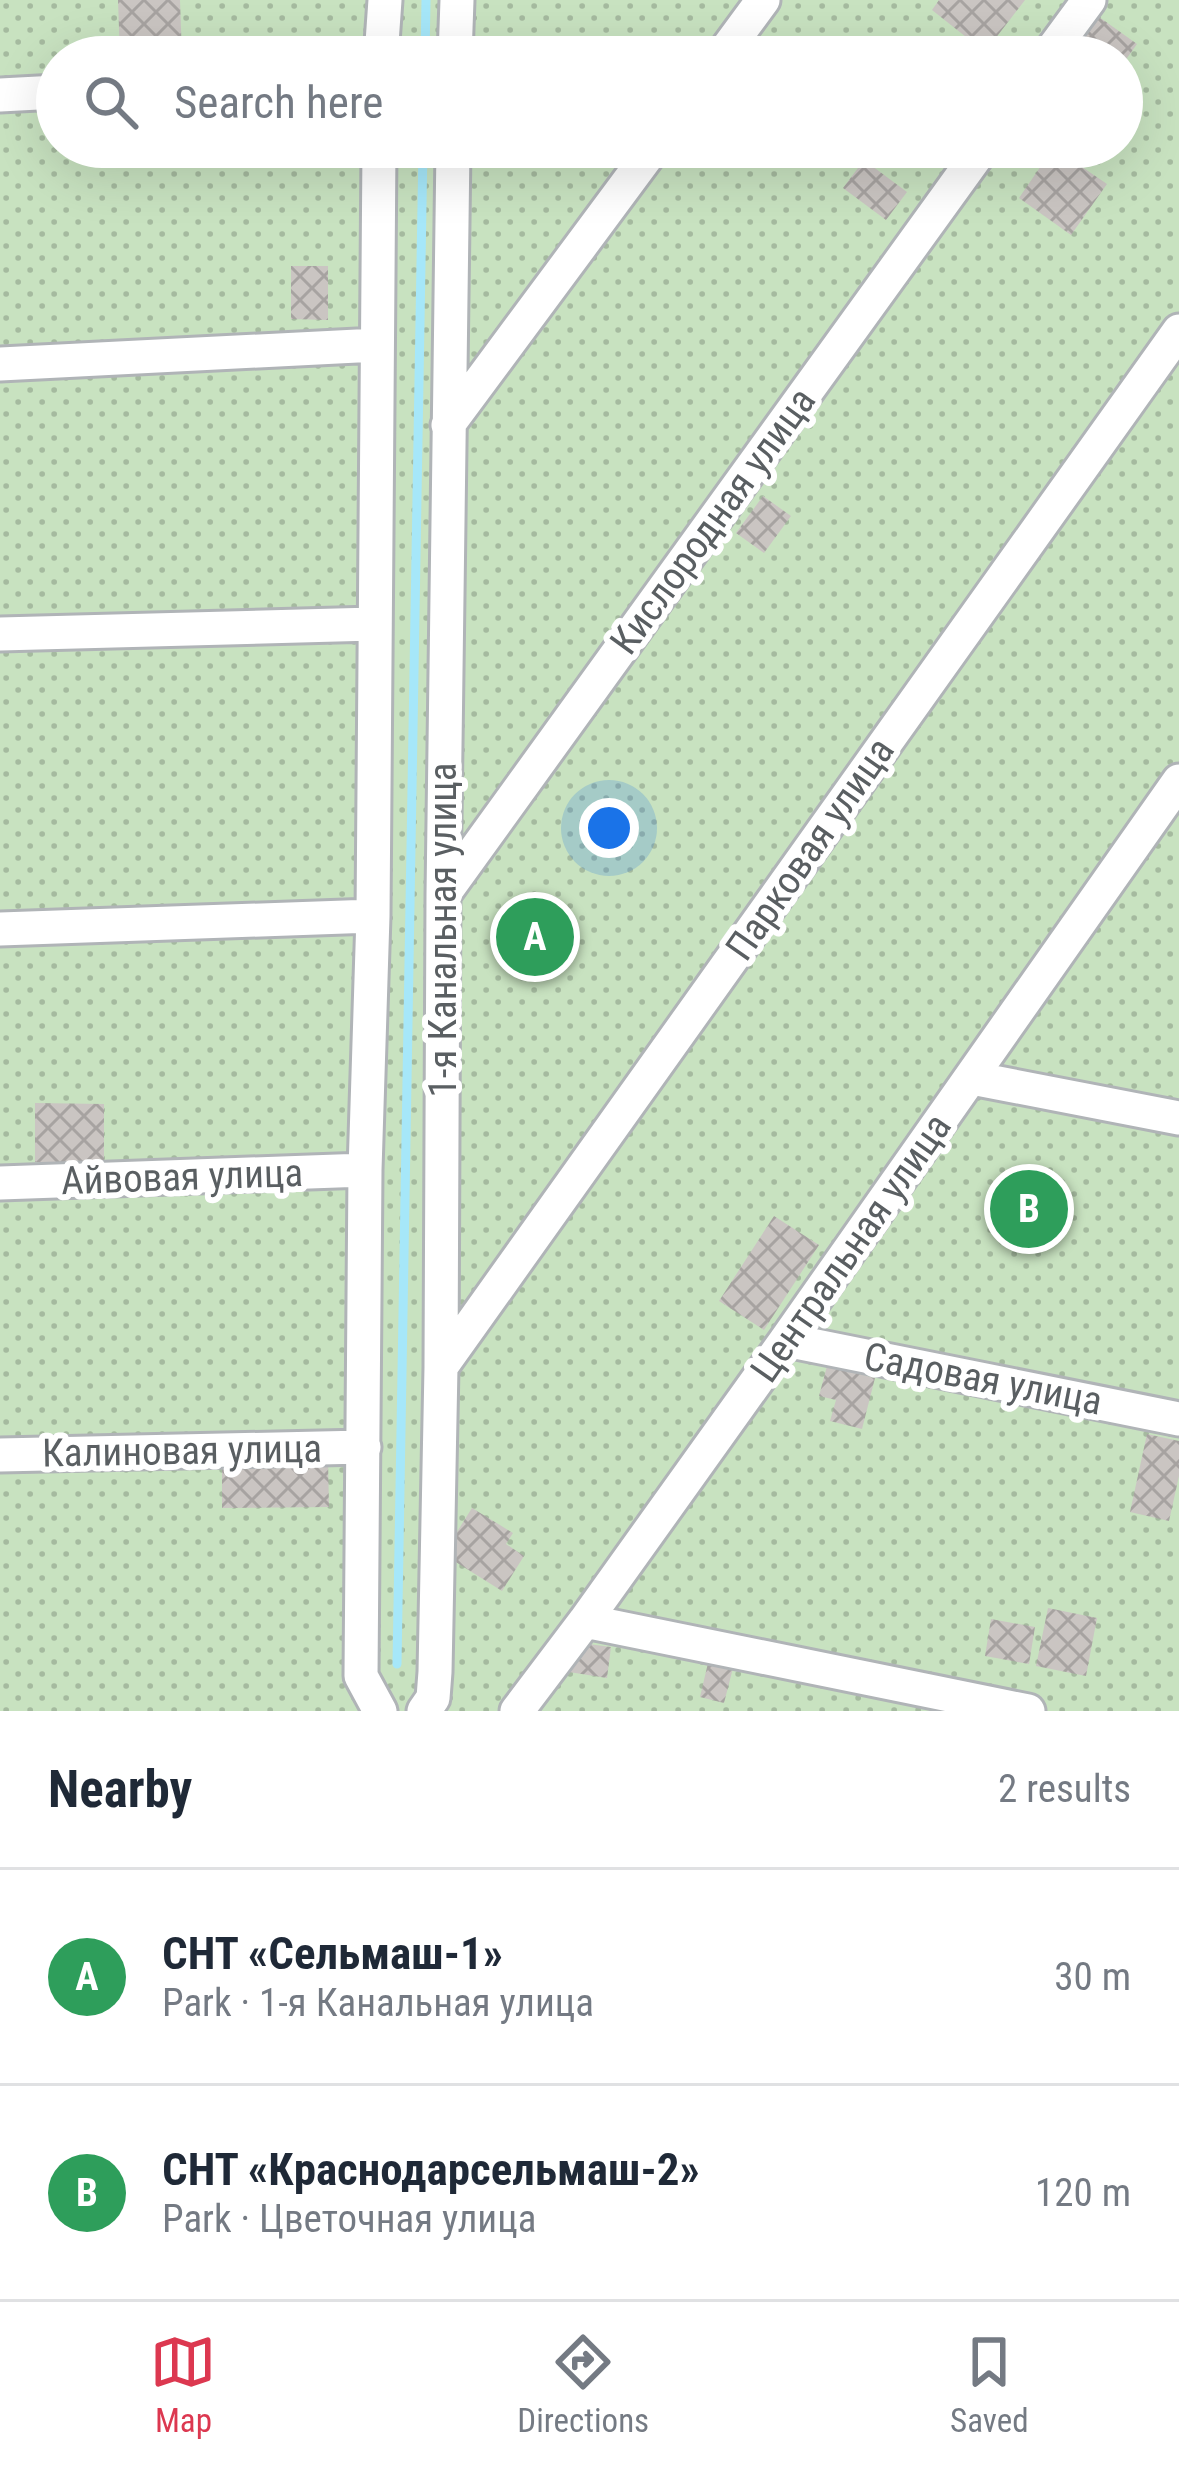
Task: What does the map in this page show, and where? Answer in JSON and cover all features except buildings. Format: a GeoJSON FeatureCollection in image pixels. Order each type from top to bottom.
{"type":"FeatureCollection","features":[{"type":"Feature","properties":{"kind":"street"},"geometry":{"type":"LineString","coordinates":[[382,36],[385,0]]}},
{"type":"Feature","properties":{"kind":"street"},"geometry":{"type":"LineString","coordinates":[[456,36],[457,0]]}},
{"type":"Feature","properties":{"kind":"street"},"geometry":{"type":"LineString","coordinates":[[736,36],[763,0]]}},
{"type":"Feature","properties":{"kind":"street"},"geometry":{"type":"LineString","coordinates":[[1063,36],[1089,0]]}},
{"type":"Feature","properties":{"kind":"street"},"geometry":{"type":"LineString","coordinates":[[0,94],[36,93]]}},
{"type":"Feature","properties":{"kind":"street"},"geometry":{"type":"LineString","coordinates":[[379,168],[374,916],[365,1170],[361,1676],[380,1711]]}},
{"type":"Feature","properties":{"kind":"street","name":"1-я Канальная улица"},"geometry":{"type":"LineString","coordinates":[[424,1711],[433,1698],[435,1672],[441,1367],[453,168]]}},
{"type":"Feature","properties":{"kind":"street"},"geometry":{"type":"LineString","coordinates":[[448,425],[638,168]]}},
{"type":"Feature","properties":{"kind":"street","name":"Кислородная улица"},"geometry":{"type":"LineString","coordinates":[[443,895],[967,168]]}},
{"type":"Feature","properties":{"kind":"street","name":"Парковая улица"},"geometry":{"type":"LineString","coordinates":[[441,1367],[1179,332]]}},
{"type":"Feature","properties":{"kind":"street"},"geometry":{"type":"LineString","coordinates":[[0,364],[377,345]]}},
{"type":"Feature","properties":{"kind":"street"},"geometry":{"type":"LineString","coordinates":[[0,634],[374,625]]}},
{"type":"Feature","properties":{"kind":"street","name":"Центральная улица"},"geometry":{"type":"LineString","coordinates":[[518,1711],[1175,791]]}},
{"type":"Feature","properties":{"kind":"street"},"geometry":{"type":"LineString","coordinates":[[0,928],[374,916]]}},
{"type":"Feature","properties":{"kind":"street"},"geometry":{"type":"LineString","coordinates":[[972,1078],[1179,1118]]}},
{"type":"Feature","properties":{"kind":"street","name":"Айвовая улица"},"geometry":{"type":"LineString","coordinates":[[0,1183],[365,1170]]}},
{"type":"Feature","properties":{"kind":"street","name":"Садовая улица"},"geometry":{"type":"LineString","coordinates":[[786,1340],[1179,1419]]}},
{"type":"Feature","properties":{"kind":"street","name":"Калиновая улица"},"geometry":{"type":"LineString","coordinates":[[0,1456],[364,1447]]}},
{"type":"Feature","properties":{"kind":"street"},"geometry":{"type":"LineString","coordinates":[[585,1621],[1028,1711]]}},
{"type":"Feature","properties":{"kind":"green space"},"geometry":{"type":"Polygon","coordinates":[[[0,0],[1179,0],[1179,1711],[0,1711],[0,0]]]}},
{"type":"Feature","properties":{"kind":"waterway"},"geometry":{"type":"LineString","coordinates":[[425,36],[426,0]]}},
{"type":"Feature","properties":{"kind":"waterway"},"geometry":{"type":"LineString","coordinates":[[397,1664],[423,168]]}},
{"type":"Feature","properties":{"kind":"place","name":"СНТ «Сельмаш-1»"},"geometry":{"type":"Point","coordinates":[535,937]}},
{"type":"Feature","properties":{"kind":"place","name":"СНТ «Краснодарсельмаш-2»"},"geometry":{"type":"Point","coordinates":[1029,1209]}}]}
